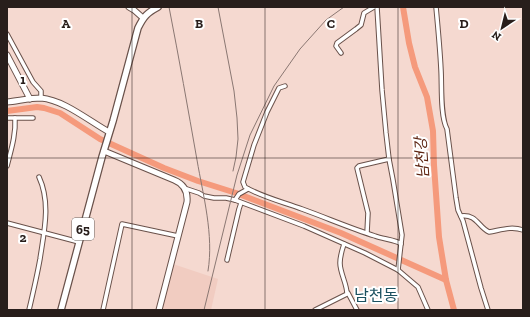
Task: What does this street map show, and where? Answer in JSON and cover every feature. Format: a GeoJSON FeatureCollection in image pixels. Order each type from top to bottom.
{"type":"FeatureCollection","features":[{"type":"Feature","properties":{"kind":"main road"},"geometry":{"type":"LineString","coordinates":[[129,7],[143,18],[158,7]]}},
{"type":"Feature","properties":{"kind":"main road","name":"65"},"geometry":{"type":"LineString","coordinates":[[61,310],[138,28],[143,18]]}},
{"type":"Feature","properties":{"kind":"main road"},"geometry":{"type":"LineString","coordinates":[[7,56],[30,98]]}},
{"type":"Feature","properties":{"kind":"main road"},"geometry":{"type":"LineString","coordinates":[[7,102],[30,98],[42,98],[55,102],[73,110],[109,134]]}},
{"type":"Feature","properties":{"kind":"main road"},"geometry":{"type":"LineString","coordinates":[[104,150],[178,182],[187,194],[159,310]]}},
{"type":"Feature","properties":{"kind":"street"},"geometry":{"type":"LineString","coordinates":[[341,53],[336,46],[337,43],[361,25],[364,13],[374,7]]}},
{"type":"Feature","properties":{"kind":"street"},"geometry":{"type":"LineString","coordinates":[[377,7],[382,90],[389,159],[402,235],[398,270]]}},
{"type":"Feature","properties":{"kind":"street"},"geometry":{"type":"LineString","coordinates":[[436,7],[444,124],[447,129],[458,210],[463,221],[488,310]]}},
{"type":"Feature","properties":{"kind":"street"},"geometry":{"type":"LineString","coordinates":[[7,34],[33,82],[41,91],[42,98]]}},
{"type":"Feature","properties":{"kind":"street"},"geometry":{"type":"LineString","coordinates":[[285,86],[279,88],[267,112],[254,145],[243,182],[245,187],[382,239],[401,244]]}},
{"type":"Feature","properties":{"kind":"street"},"geometry":{"type":"LineString","coordinates":[[7,118],[33,118]]}},
{"type":"Feature","properties":{"kind":"street"},"geometry":{"type":"LineString","coordinates":[[7,166],[16,127],[15,118]]}},
{"type":"Feature","properties":{"kind":"street"},"geometry":{"type":"LineString","coordinates":[[366,233],[368,213],[357,168],[359,166],[389,159]]}},
{"type":"Feature","properties":{"kind":"street"},"geometry":{"type":"LineString","coordinates":[[30,310],[44,233],[46,212],[46,202],[42,183],[39,177]]}},
{"type":"Feature","properties":{"kind":"street"},"geometry":{"type":"LineString","coordinates":[[184,188],[204,196],[235,200],[304,226],[365,253],[398,270],[418,287],[428,310]]}},
{"type":"Feature","properties":{"kind":"street"},"geometry":{"type":"LineString","coordinates":[[235,200],[239,194],[248,189]]}},
{"type":"Feature","properties":{"kind":"street"},"geometry":{"type":"LineString","coordinates":[[227,260],[241,203]]}},
{"type":"Feature","properties":{"kind":"street"},"geometry":{"type":"LineString","coordinates":[[461,216],[467,216],[474,219],[489,232],[511,228],[523,230]]}},
{"type":"Feature","properties":{"kind":"street"},"geometry":{"type":"LineString","coordinates":[[7,223],[79,242]]}},
{"type":"Feature","properties":{"kind":"street"},"geometry":{"type":"LineString","coordinates":[[103,310],[122,224],[178,236]]}},
{"type":"Feature","properties":{"kind":"street"},"geometry":{"type":"LineString","coordinates":[[344,244],[340,257],[340,265],[347,292],[357,310]]}},
{"type":"Feature","properties":{"kind":"street"},"geometry":{"type":"LineString","coordinates":[[315,310],[347,294],[347,292]]}},
{"type":"Feature","properties":{"kind":"shaded area"},"geometry":{"type":"Polygon","coordinates":[[[173,264],[218,279],[211,310],[162,310],[173,264]]]}},
{"type":"Feature","properties":{"kind":"waterway","name":"남천강"},"geometry":{"type":"LineString","coordinates":[[403,7],[409,43],[415,67],[427,97],[433,131],[439,237],[446,280],[454,310]]}},
{"type":"Feature","properties":{"kind":"waterway"},"geometry":{"type":"LineString","coordinates":[[7,111],[37,107],[60,113],[100,139],[164,168],[236,193],[341,233],[446,280]]}},
{"type":"Feature","properties":{"kind":"railway"},"geometry":{"type":"LineString","coordinates":[[169,7],[207,215],[210,243],[208,271]]}},
{"type":"Feature","properties":{"kind":"railway"},"geometry":{"type":"LineString","coordinates":[[218,7],[234,91],[237,118],[238,139],[233,171]]}},
{"type":"Feature","properties":{"kind":"railway"},"geometry":{"type":"LineString","coordinates":[[204,310],[237,175],[250,135],[274,86],[300,49],[326,20],[344,7]]}},
{"type":"Feature","properties":{"kind":"district","name":"남천동"},"geometry":{"type":"Point","coordinates":[376,295]}}]}
